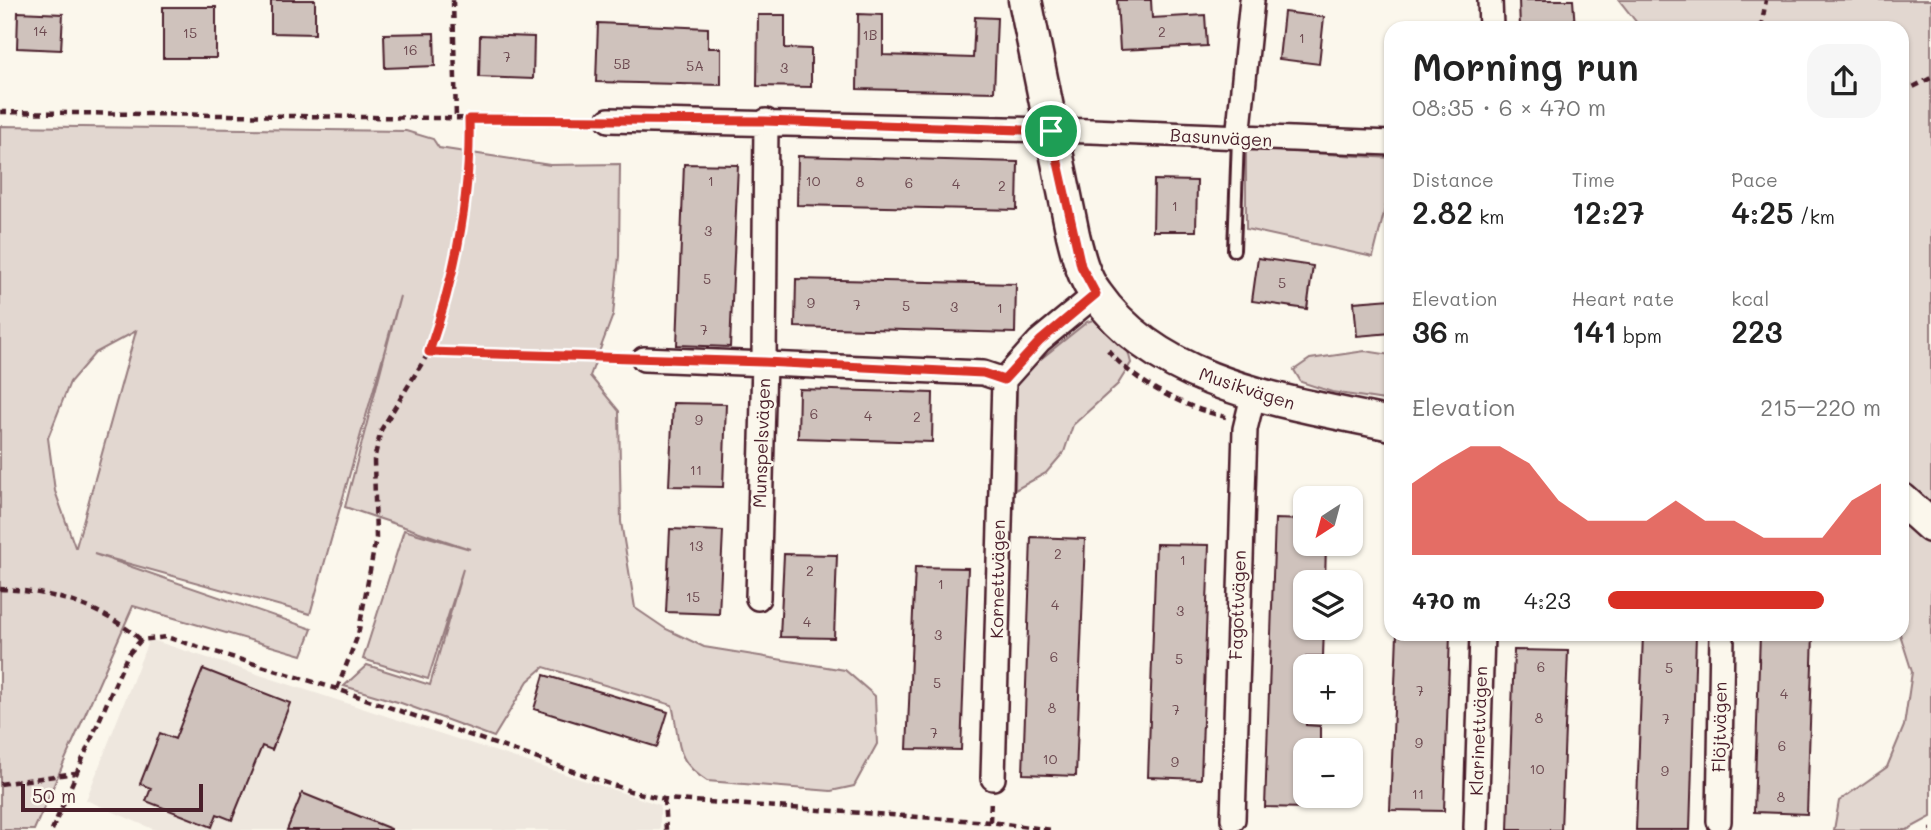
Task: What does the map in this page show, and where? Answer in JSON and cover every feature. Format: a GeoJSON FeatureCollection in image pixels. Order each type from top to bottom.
{"type":"FeatureCollection","features":[{"type":"Feature","properties":{"kind":"street","name":"Musikvägen"},"geometry":{"type":"LineString","coordinates":[[1025,0],[1081,266],[1096,294],[1126,326],[1180,364],[1227,386],[1312,410],[1384,423]]}},
{"type":"Feature","properties":{"kind":"street"},"geometry":{"type":"LineString","coordinates":[[1238,138],[1252,0]]}},
{"type":"Feature","properties":{"kind":"street"},"geometry":{"type":"LineString","coordinates":[[1490,0],[1491,21]]}},
{"type":"Feature","properties":{"kind":"street","name":"Basunvägen"},"geometry":{"type":"LineString","coordinates":[[609,120],[765,121],[1384,144]]}},
{"type":"Feature","properties":{"kind":"street","name":"Munspelsvägen"},"geometry":{"type":"LineString","coordinates":[[758,598],[764,362],[765,121]]}},
{"type":"Feature","properties":{"kind":"street"},"geometry":{"type":"LineString","coordinates":[[644,359],[983,373],[1004,380],[1040,341],[1096,294]]}},
{"type":"Feature","properties":{"kind":"street","name":"Kornettvägen"},"geometry":{"type":"LineString","coordinates":[[993,778],[1004,380]]}},
{"type":"Feature","properties":{"kind":"street","name":"Fagottvägen"},"geometry":{"type":"LineString","coordinates":[[1233,819],[1245,429],[1254,393]]}},
{"type":"Feature","properties":{"kind":"street"},"geometry":{"type":"LineString","coordinates":[[1909,506],[1931,526]]}},
{"type":"Feature","properties":{"kind":"street","name":"Klarinettvägen"},"geometry":{"type":"LineString","coordinates":[[1476,828],[1482,641]]}},
{"type":"Feature","properties":{"kind":"street","name":"Flöjtvägen"},"geometry":{"type":"LineString","coordinates":[[1719,821],[1722,641]]}},
{"type":"Feature","properties":{"kind":"lane"},"geometry":{"type":"LineString","coordinates":[[1234,250],[1238,138]]}},
{"type":"Feature","properties":{"kind":"path"},"geometry":{"type":"LineString","coordinates":[[453,0],[456,119]]}},
{"type":"Feature","properties":{"kind":"path"},"geometry":{"type":"LineString","coordinates":[[1762,21],[1766,0]]}},
{"type":"Feature","properties":{"kind":"path"},"geometry":{"type":"LineString","coordinates":[[1909,88],[1931,78]]}},
{"type":"Feature","properties":{"kind":"path"},"geometry":{"type":"LineString","coordinates":[[0,112],[609,120]]}},
{"type":"Feature","properties":{"kind":"path"},"geometry":{"type":"LineString","coordinates":[[337,689],[358,635],[376,538],[374,460],[382,430],[429,352],[446,301],[463,222],[470,169],[469,119]]}},
{"type":"Feature","properties":{"kind":"path"},"geometry":{"type":"LineString","coordinates":[[429,352],[644,359]]}},
{"type":"Feature","properties":{"kind":"path"},"geometry":{"type":"LineString","coordinates":[[0,589],[48,594],[76,604],[120,621],[141,640]]}},
{"type":"Feature","properties":{"kind":"path"},"geometry":{"type":"LineString","coordinates":[[52,830],[127,656],[141,640],[166,637],[337,689],[630,791],[664,799],[990,822],[1052,830]]}},
{"type":"Feature","properties":{"kind":"path"},"geometry":{"type":"LineString","coordinates":[[0,784],[75,773]]}},
{"type":"Feature","properties":{"kind":"path"},"geometry":{"type":"LineString","coordinates":[[664,799],[666,830]]}},
{"type":"Feature","properties":{"kind":"shaded area"},"geometry":{"type":"Polygon","coordinates":[[[1619,0],[1931,0],[1931,817],[1907,830],[1834,830],[1839,801],[1887,767],[1904,726],[1912,672],[1902,641],[1909,641],[1909,21],[1636,21],[1619,0]]]}},
{"type":"Feature","properties":{"kind":"shaded area"},"geometry":{"type":"Polygon","coordinates":[[[0,126],[406,131],[433,139],[439,148],[550,165],[620,164],[619,256],[613,315],[590,376],[619,411],[621,522],[635,608],[666,629],[704,647],[845,670],[875,696],[877,744],[854,786],[831,791],[707,781],[688,765],[683,757],[672,705],[544,667],[528,681],[494,737],[401,703],[344,686],[367,665],[430,685],[463,569],[428,679],[363,659],[404,530],[470,549],[345,507],[400,296],[310,614],[94,554],[312,629],[302,655],[133,606],[34,830],[0,830],[0,126]],[[136,331],[95,353],[70,382],[48,438],[55,491],[76,547],[136,331]]]}},
{"type":"Feature","properties":{"kind":"shaded area"},"geometry":{"type":"Polygon","coordinates":[[[1246,149],[1384,158],[1384,213],[1373,257],[1246,229],[1246,149]]]}},
{"type":"Feature","properties":{"kind":"shaded area"},"geometry":{"type":"Polygon","coordinates":[[[1099,318],[1126,343],[1131,363],[1118,384],[1073,425],[1064,452],[1046,473],[1015,490],[1017,378],[1087,322],[1099,318]]]}},
{"type":"Feature","properties":{"kind":"shaded area"},"geometry":{"type":"Polygon","coordinates":[[[1365,351],[1384,354],[1384,400],[1332,392],[1301,382],[1294,370],[1310,359],[1365,351]]]}},
{"type":"Feature","properties":{"kind":"shaded area"},"geometry":{"type":"Polygon","coordinates":[[[149,639],[660,805],[660,830],[155,830],[86,800],[149,639]]]}},
{"type":"Feature","properties":{"kind":"building"},"geometry":{"type":"Polygon","coordinates":[[[271,0],[315,0],[315,34],[271,33],[271,0]]]}},
{"type":"Feature","properties":{"kind":"building"},"geometry":{"type":"Polygon","coordinates":[[[1117,0],[1151,0],[1152,18],[1205,15],[1207,46],[1120,50],[1117,0]]]}},
{"type":"Feature","properties":{"kind":"building"},"geometry":{"type":"Polygon","coordinates":[[[1519,0],[1573,0],[1574,21],[1520,21],[1519,0]]]}},
{"type":"Feature","properties":{"kind":"building"},"geometry":{"type":"Polygon","coordinates":[[[163,7],[216,7],[216,58],[163,58],[163,7]]]}},
{"type":"Feature","properties":{"kind":"building"},"geometry":{"type":"Polygon","coordinates":[[[18,12],[63,14],[61,50],[17,48],[18,12]]]}},
{"type":"Feature","properties":{"kind":"building"},"geometry":{"type":"Polygon","coordinates":[[[1284,12],[1324,17],[1319,64],[1279,59],[1284,12]]]}},
{"type":"Feature","properties":{"kind":"building"},"geometry":{"type":"Polygon","coordinates":[[[858,14],[883,15],[883,55],[973,58],[975,17],[997,18],[994,92],[857,89],[858,14]]]}},
{"type":"Feature","properties":{"kind":"building"},"geometry":{"type":"Polygon","coordinates":[[[758,15],[785,15],[785,48],[811,49],[811,87],[757,86],[758,15]]]}},
{"type":"Feature","properties":{"kind":"building"},"geometry":{"type":"Polygon","coordinates":[[[598,23],[708,28],[708,48],[721,48],[721,85],[596,82],[598,23]]]}},
{"type":"Feature","properties":{"kind":"building"},"geometry":{"type":"Polygon","coordinates":[[[434,33],[435,66],[385,68],[384,34],[434,33]]]}},
{"type":"Feature","properties":{"kind":"building"},"geometry":{"type":"Polygon","coordinates":[[[480,35],[534,37],[533,79],[479,77],[480,35]]]}},
{"type":"Feature","properties":{"kind":"building"},"geometry":{"type":"Polygon","coordinates":[[[798,156],[1018,162],[1017,210],[797,205],[798,156]]]}},
{"type":"Feature","properties":{"kind":"building"},"geometry":{"type":"Polygon","coordinates":[[[684,164],[738,165],[730,347],[677,345],[684,164]]]}},
{"type":"Feature","properties":{"kind":"building"},"geometry":{"type":"Polygon","coordinates":[[[1154,180],[1197,181],[1196,231],[1153,231],[1154,180]]]}},
{"type":"Feature","properties":{"kind":"building"},"geometry":{"type":"Polygon","coordinates":[[[1258,258],[1313,266],[1307,309],[1252,301],[1258,258]]]}},
{"type":"Feature","properties":{"kind":"building"},"geometry":{"type":"Polygon","coordinates":[[[796,279],[1016,284],[1015,333],[795,327],[796,279]]]}},
{"type":"Feature","properties":{"kind":"building"},"geometry":{"type":"Polygon","coordinates":[[[1384,300],[1384,334],[1357,336],[1354,302],[1384,300]]]}},
{"type":"Feature","properties":{"kind":"building"},"geometry":{"type":"Polygon","coordinates":[[[799,389],[933,393],[932,442],[798,438],[799,389]]]}},
{"type":"Feature","properties":{"kind":"building"},"geometry":{"type":"Polygon","coordinates":[[[673,403],[726,404],[723,487],[669,486],[673,403]]]}},
{"type":"Feature","properties":{"kind":"building"},"geometry":{"type":"Polygon","coordinates":[[[1275,519],[1293,520],[1293,556],[1326,556],[1325,570],[1293,570],[1293,640],[1324,640],[1323,654],[1293,654],[1293,724],[1320,726],[1320,738],[1293,738],[1293,808],[1265,807],[1275,519]]]}},
{"type":"Feature","properties":{"kind":"building"},"geometry":{"type":"Polygon","coordinates":[[[670,529],[723,531],[719,614],[666,612],[670,529]]]}},
{"type":"Feature","properties":{"kind":"building"},"geometry":{"type":"Polygon","coordinates":[[[1031,537],[1085,539],[1076,776],[1023,774],[1031,537]]]}},
{"type":"Feature","properties":{"kind":"building"},"geometry":{"type":"Polygon","coordinates":[[[1156,544],[1209,545],[1201,779],[1148,777],[1156,544]]]}},
{"type":"Feature","properties":{"kind":"building"},"geometry":{"type":"Polygon","coordinates":[[[784,554],[837,555],[834,638],[780,637],[784,554]]]}},
{"type":"Feature","properties":{"kind":"building"},"geometry":{"type":"Polygon","coordinates":[[[915,567],[968,568],[961,750],[907,749],[915,567]]]}},
{"type":"Feature","properties":{"kind":"building"},"geometry":{"type":"Polygon","coordinates":[[[1397,641],[1450,641],[1444,811],[1390,810],[1397,641]]]}},
{"type":"Feature","properties":{"kind":"building"},"geometry":{"type":"Polygon","coordinates":[[[1643,641],[1696,641],[1690,830],[1636,830],[1643,641]]]}},
{"type":"Feature","properties":{"kind":"building"},"geometry":{"type":"Polygon","coordinates":[[[1760,641],[1813,641],[1807,814],[1754,812],[1760,641]]]}},
{"type":"Feature","properties":{"kind":"building"},"geometry":{"type":"Polygon","coordinates":[[[1514,650],[1568,651],[1561,830],[1508,830],[1514,650]]]}},
{"type":"Feature","properties":{"kind":"building"},"geometry":{"type":"Polygon","coordinates":[[[203,669],[290,703],[272,750],[262,746],[232,820],[217,814],[212,827],[146,801],[151,788],[140,784],[160,733],[175,739],[203,669]]]}},
{"type":"Feature","properties":{"kind":"building"},"geometry":{"type":"Polygon","coordinates":[[[544,675],[668,712],[657,747],[534,709],[544,675]]]}},
{"type":"Feature","properties":{"kind":"building"},"geometry":{"type":"Polygon","coordinates":[[[302,793],[391,829],[391,830],[287,830],[302,793]]]}},
{"type":"Feature","properties":{"kind":"route"},"geometry":{"type":"LineString","coordinates":[[469,119],[765,121],[1051,131],[1081,266],[1096,294],[1040,341],[1004,380],[983,373],[764,362],[429,352],[446,301],[463,222],[470,169],[469,119]]}}]}
